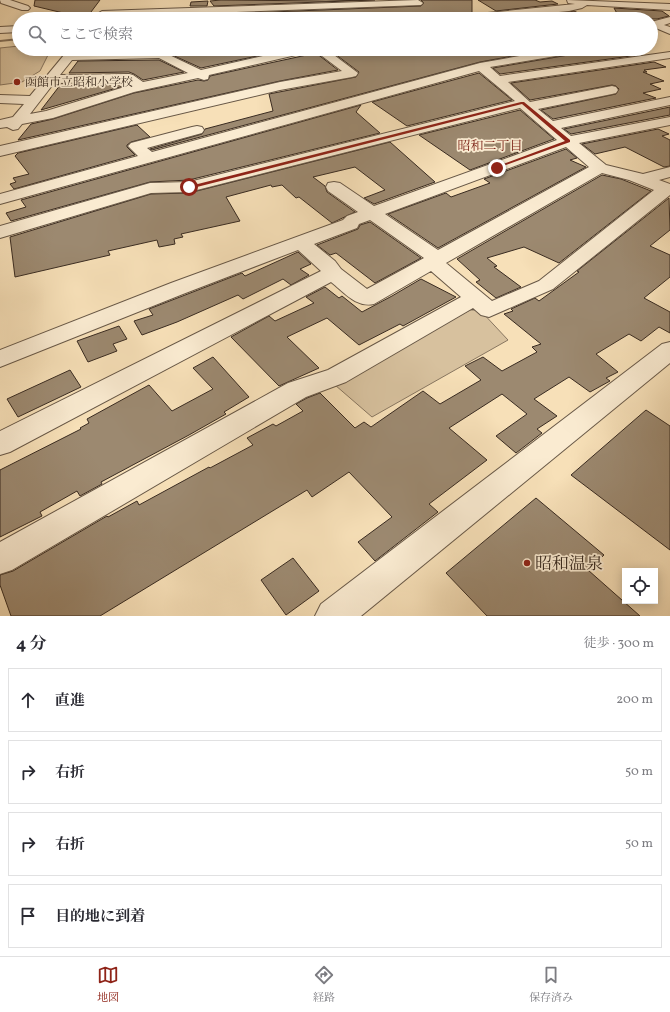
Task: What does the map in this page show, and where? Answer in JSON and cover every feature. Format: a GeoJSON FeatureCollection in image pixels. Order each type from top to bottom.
{"type":"FeatureCollection","features":[{"type":"Feature","properties":{"kind":"street"},"geometry":{"type":"LineString","coordinates":[[568,0],[670,7]]}},
{"type":"Feature","properties":{"kind":"street"},"geometry":{"type":"LineString","coordinates":[[5,1],[25,8]]}},
{"type":"Feature","properties":{"kind":"street"},"geometry":{"type":"LineString","coordinates":[[174,12],[307,3],[417,1],[422,12]]}},
{"type":"Feature","properties":{"kind":"street"},"geometry":{"type":"LineString","coordinates":[[529,12],[569,8],[579,6],[585,2]]}},
{"type":"Feature","properties":{"kind":"street"},"geometry":{"type":"LineString","coordinates":[[104,12],[112,3]]}},
{"type":"Feature","properties":{"kind":"street"},"geometry":{"type":"LineString","coordinates":[[307,3],[312,12]]}},
{"type":"Feature","properties":{"kind":"street"},"geometry":{"type":"LineString","coordinates":[[497,5],[503,12]]}},
{"type":"Feature","properties":{"kind":"street"},"geometry":{"type":"LineString","coordinates":[[658,23],[670,20]]}},
{"type":"Feature","properties":{"kind":"street"},"geometry":{"type":"LineString","coordinates":[[658,26],[670,31]]}},
{"type":"Feature","properties":{"kind":"street"},"geometry":{"type":"LineString","coordinates":[[0,30],[12,29]]}},
{"type":"Feature","properties":{"kind":"street"},"geometry":{"type":"LineString","coordinates":[[498,80],[670,55]]}},
{"type":"Feature","properties":{"kind":"street"},"geometry":{"type":"LineString","coordinates":[[0,142],[69,56]]}},
{"type":"Feature","properties":{"kind":"street"},"geometry":{"type":"LineString","coordinates":[[166,56],[234,97]]}},
{"type":"Feature","properties":{"kind":"street"},"geometry":{"type":"LineString","coordinates":[[239,56],[248,63]]}},
{"type":"Feature","properties":{"kind":"street"},"geometry":{"type":"LineString","coordinates":[[0,124],[48,115],[141,87],[248,63],[268,56]]}},
{"type":"Feature","properties":{"kind":"street"},"geometry":{"type":"LineString","coordinates":[[275,56],[282,71],[296,83]]}},
{"type":"Feature","properties":{"kind":"street"},"geometry":{"type":"LineString","coordinates":[[0,151],[296,83],[352,73],[329,56]]}},
{"type":"Feature","properties":{"kind":"street"},"geometry":{"type":"LineString","coordinates":[[0,199],[480,67],[541,56]]}},
{"type":"Feature","properties":{"kind":"street"},"geometry":{"type":"LineString","coordinates":[[480,67],[498,80],[600,168],[642,180],[669,184]]}},
{"type":"Feature","properties":{"kind":"street"},"geometry":{"type":"LineString","coordinates":[[50,79],[129,78],[141,87]]}},
{"type":"Feature","properties":{"kind":"street"},"geometry":{"type":"LineString","coordinates":[[0,232],[150,188],[189,187],[523,103],[565,89]]}},
{"type":"Feature","properties":{"kind":"street"},"geometry":{"type":"LineString","coordinates":[[523,103],[612,90]]}},
{"type":"Feature","properties":{"kind":"street"},"geometry":{"type":"LineString","coordinates":[[551,126],[668,94]]}},
{"type":"Feature","properties":{"kind":"street"},"geometry":{"type":"LineString","coordinates":[[0,99],[33,100]]}},
{"type":"Feature","properties":{"kind":"street"},"geometry":{"type":"LineString","coordinates":[[265,112],[281,122]]}},
{"type":"Feature","properties":{"kind":"street"},"geometry":{"type":"LineString","coordinates":[[0,359],[178,288],[184,288],[301,243],[372,213],[568,141],[670,121]]}},
{"type":"Feature","properties":{"kind":"street"},"geometry":{"type":"LineString","coordinates":[[149,158],[136,146],[212,126]]}},
{"type":"Feature","properties":{"kind":"street"},"geometry":{"type":"LineString","coordinates":[[301,243],[328,265],[333,273],[366,299],[600,168]]}},
{"type":"Feature","properties":{"kind":"street"},"geometry":{"type":"LineString","coordinates":[[334,187],[436,260],[489,310],[546,285],[669,184]]}},
{"type":"Feature","properties":{"kind":"street"},"geometry":{"type":"LineString","coordinates":[[0,444],[333,273]]}},
{"type":"Feature","properties":{"kind":"street"},"geometry":{"type":"LineString","coordinates":[[0,559],[298,390],[337,376],[476,298]]}},
{"type":"Feature","properties":{"kind":"street"},"geometry":{"type":"LineString","coordinates":[[333,616],[670,350]]}},
{"type":"Feature","properties":{"kind":"shaded area"},"geometry":{"type":"Polygon","coordinates":[[[12,47],[12,56],[48,56],[40,71],[22,82],[0,85],[0,48],[12,47]]]}},
{"type":"Feature","properties":{"kind":"shaded area"},"geometry":{"type":"Polygon","coordinates":[[[470,310],[480,310],[508,340],[372,417],[335,385],[470,310]]]}},
{"type":"Feature","properties":{"kind":"building"},"geometry":{"type":"Polygon","coordinates":[[[35,0],[100,0],[91,12],[59,12],[34,6],[35,0]]]}},
{"type":"Feature","properties":{"kind":"building"},"geometry":{"type":"Polygon","coordinates":[[[375,0],[214,6],[210,1],[375,0]]]}},
{"type":"Feature","properties":{"kind":"building"},"geometry":{"type":"Polygon","coordinates":[[[421,0],[472,0],[472,12],[271,12],[421,6],[424,3],[421,0]]]}},
{"type":"Feature","properties":{"kind":"building"},"geometry":{"type":"Polygon","coordinates":[[[478,0],[535,0],[540,2],[552,1],[558,4],[496,11],[478,0]]]}},
{"type":"Feature","properties":{"kind":"building"},"geometry":{"type":"Polygon","coordinates":[[[208,1],[207,6],[190,6],[191,2],[208,1]]]}},
{"type":"Feature","properties":{"kind":"building"},"geometry":{"type":"Polygon","coordinates":[[[614,8],[662,11],[669,16],[658,19],[658,12],[616,12],[614,8]]]}},
{"type":"Feature","properties":{"kind":"building"},"geometry":{"type":"Polygon","coordinates":[[[174,56],[257,56],[201,68],[174,56]]]}},
{"type":"Feature","properties":{"kind":"building"},"geometry":{"type":"Polygon","coordinates":[[[302,56],[320,56],[338,70],[280,81],[18,140],[31,124],[53,119],[134,93],[198,80],[208,80],[210,76],[302,56]]]}},
{"type":"Feature","properties":{"kind":"building"},"geometry":{"type":"Polygon","coordinates":[[[338,56],[513,56],[480,62],[152,150],[150,149],[202,134],[205,129],[273,111],[269,94],[356,77],[359,72],[338,56]]]}},
{"type":"Feature","properties":{"kind":"building"},"geometry":{"type":"Polygon","coordinates":[[[563,56],[631,56],[500,74],[493,68],[563,56]]]}},
{"type":"Feature","properties":{"kind":"building"},"geometry":{"type":"Polygon","coordinates":[[[159,60],[184,72],[143,80],[129,72],[69,73],[78,61],[159,60]]]}},
{"type":"Feature","properties":{"kind":"building"},"geometry":{"type":"Polygon","coordinates":[[[654,62],[666,67],[644,70],[647,72],[643,72],[664,81],[650,84],[661,89],[643,93],[656,98],[553,119],[541,110],[616,94],[619,89],[612,85],[530,100],[511,83],[654,62]]]}},
{"type":"Feature","properties":{"kind":"building"},"geometry":{"type":"Polygon","coordinates":[[[479,73],[512,100],[407,126],[372,102],[479,73]]]}},
{"type":"Feature","properties":{"kind":"building"},"geometry":{"type":"Polygon","coordinates":[[[61,84],[126,84],[127,85],[41,110],[61,84]]]}},
{"type":"Feature","properties":{"kind":"building"},"geometry":{"type":"Polygon","coordinates":[[[361,105],[356,112],[380,133],[189,180],[150,182],[11,221],[6,213],[26,207],[21,200],[361,105]]]}},
{"type":"Feature","properties":{"kind":"building"},"geometry":{"type":"Polygon","coordinates":[[[670,107],[670,115],[571,134],[564,129],[670,107]]]}},
{"type":"Feature","properties":{"kind":"building"},"geometry":{"type":"Polygon","coordinates":[[[520,110],[554,139],[470,170],[419,135],[520,110]]]}},
{"type":"Feature","properties":{"kind":"building"},"geometry":{"type":"Polygon","coordinates":[[[137,125],[150,137],[131,142],[127,145],[127,147],[135,155],[14,189],[10,184],[16,182],[13,178],[29,174],[15,156],[18,153],[137,125]]]}},
{"type":"Feature","properties":{"kind":"building"},"geometry":{"type":"Polygon","coordinates":[[[658,129],[669,134],[662,136],[670,140],[670,166],[664,167],[625,147],[595,154],[582,144],[658,129]]]}},
{"type":"Feature","properties":{"kind":"building"},"geometry":{"type":"Polygon","coordinates":[[[390,142],[435,182],[374,204],[364,198],[385,190],[355,167],[313,177],[325,186],[327,192],[355,212],[332,223],[299,197],[296,198],[282,185],[272,187],[271,185],[226,197],[240,221],[181,234],[183,237],[174,239],[175,244],[159,247],[157,240],[108,251],[110,255],[15,277],[10,237],[151,194],[189,193],[390,142]]]}},
{"type":"Feature","properties":{"kind":"building"},"geometry":{"type":"Polygon","coordinates":[[[566,149],[577,158],[570,160],[586,167],[438,248],[388,214],[446,193],[451,197],[490,183],[484,179],[566,149]]]}},
{"type":"Feature","properties":{"kind":"building"},"geometry":{"type":"Polygon","coordinates":[[[602,175],[621,179],[651,191],[559,263],[524,247],[487,258],[497,266],[494,267],[521,287],[496,298],[476,282],[480,280],[457,259],[602,175]]]}},
{"type":"Feature","properties":{"kind":"building"},"geometry":{"type":"Polygon","coordinates":[[[669,198],[670,230],[650,246],[670,255],[670,277],[644,298],[670,312],[670,333],[659,327],[641,341],[629,334],[596,354],[618,372],[606,378],[610,381],[590,392],[569,377],[534,399],[557,416],[537,429],[542,433],[516,453],[496,436],[527,414],[502,394],[449,428],[487,460],[429,504],[438,512],[375,561],[358,542],[392,517],[349,472],[312,497],[307,490],[100,616],[11,616],[0,585],[0,575],[13,571],[107,516],[108,517],[137,501],[139,505],[253,445],[247,438],[273,424],[276,426],[303,411],[296,404],[307,398],[320,393],[355,428],[364,422],[371,427],[423,391],[440,404],[481,380],[465,366],[483,357],[502,371],[537,352],[532,347],[541,344],[504,314],[513,311],[511,309],[535,298],[539,301],[579,272],[577,271],[669,198]]]}},
{"type":"Feature","properties":{"kind":"building"},"geometry":{"type":"Polygon","coordinates":[[[370,222],[421,258],[375,283],[336,253],[330,255],[317,245],[358,229],[360,225],[370,222]]]}},
{"type":"Feature","properties":{"kind":"building"},"geometry":{"type":"Polygon","coordinates":[[[298,252],[311,264],[300,269],[309,275],[291,285],[283,279],[243,299],[238,295],[177,322],[142,335],[134,321],[153,315],[149,309],[242,273],[245,276],[298,252]]]}},
{"type":"Feature","properties":{"kind":"building"},"geometry":{"type":"Polygon","coordinates":[[[421,279],[456,297],[403,326],[400,324],[359,345],[327,318],[287,337],[319,368],[279,386],[231,337],[269,316],[275,321],[314,303],[306,297],[325,287],[339,298],[342,296],[362,312],[421,279]]]}},
{"type":"Feature","properties":{"kind":"building"},"geometry":{"type":"Polygon","coordinates":[[[119,326],[127,339],[113,344],[117,351],[88,362],[77,341],[119,326]]]}},
{"type":"Feature","properties":{"kind":"building"},"geometry":{"type":"Polygon","coordinates":[[[213,357],[249,397],[224,412],[226,414],[101,482],[102,484],[80,496],[77,491],[40,512],[42,516],[0,537],[0,470],[81,429],[80,428],[89,423],[87,419],[149,385],[172,411],[213,389],[193,368],[213,357]]]}},
{"type":"Feature","properties":{"kind":"building"},"geometry":{"type":"Polygon","coordinates":[[[70,370],[81,387],[18,417],[7,399],[70,370]]]}},
{"type":"Feature","properties":{"kind":"building"},"geometry":{"type":"Polygon","coordinates":[[[646,410],[670,426],[670,550],[571,475],[646,410]]]}},
{"type":"Feature","properties":{"kind":"building","name":"昭和温泉"},"geometry":{"type":"Polygon","coordinates":[[[536,498],[604,555],[588,570],[622,600],[622,604],[626,604],[640,616],[487,616],[446,573],[536,498]]]}},
{"type":"Feature","properties":{"kind":"building"},"geometry":{"type":"Polygon","coordinates":[[[293,558],[319,591],[286,615],[261,580],[293,558]]]}},
{"type":"Feature","properties":{"kind":"waterway"},"geometry":{"type":"LineString","coordinates":[[0,41],[12,40]]}},
{"type":"Feature","properties":{"kind":"place","name":"函館市立昭和小学校"},"geometry":{"type":"Point","coordinates":[17,82]}},
{"type":"Feature","properties":{"kind":"place","name":"昭和温泉"},"geometry":{"type":"Point","coordinates":[527,563]}},
{"type":"Feature","properties":{"kind":"district","name":"昭和二丁目"},"geometry":{"type":"Point","coordinates":[490,145]}},
{"type":"Feature","properties":{"kind":"route"},"geometry":{"type":"LineString","coordinates":[[189,187],[518,103],[523,103],[568,141],[497,168]]}}]}
